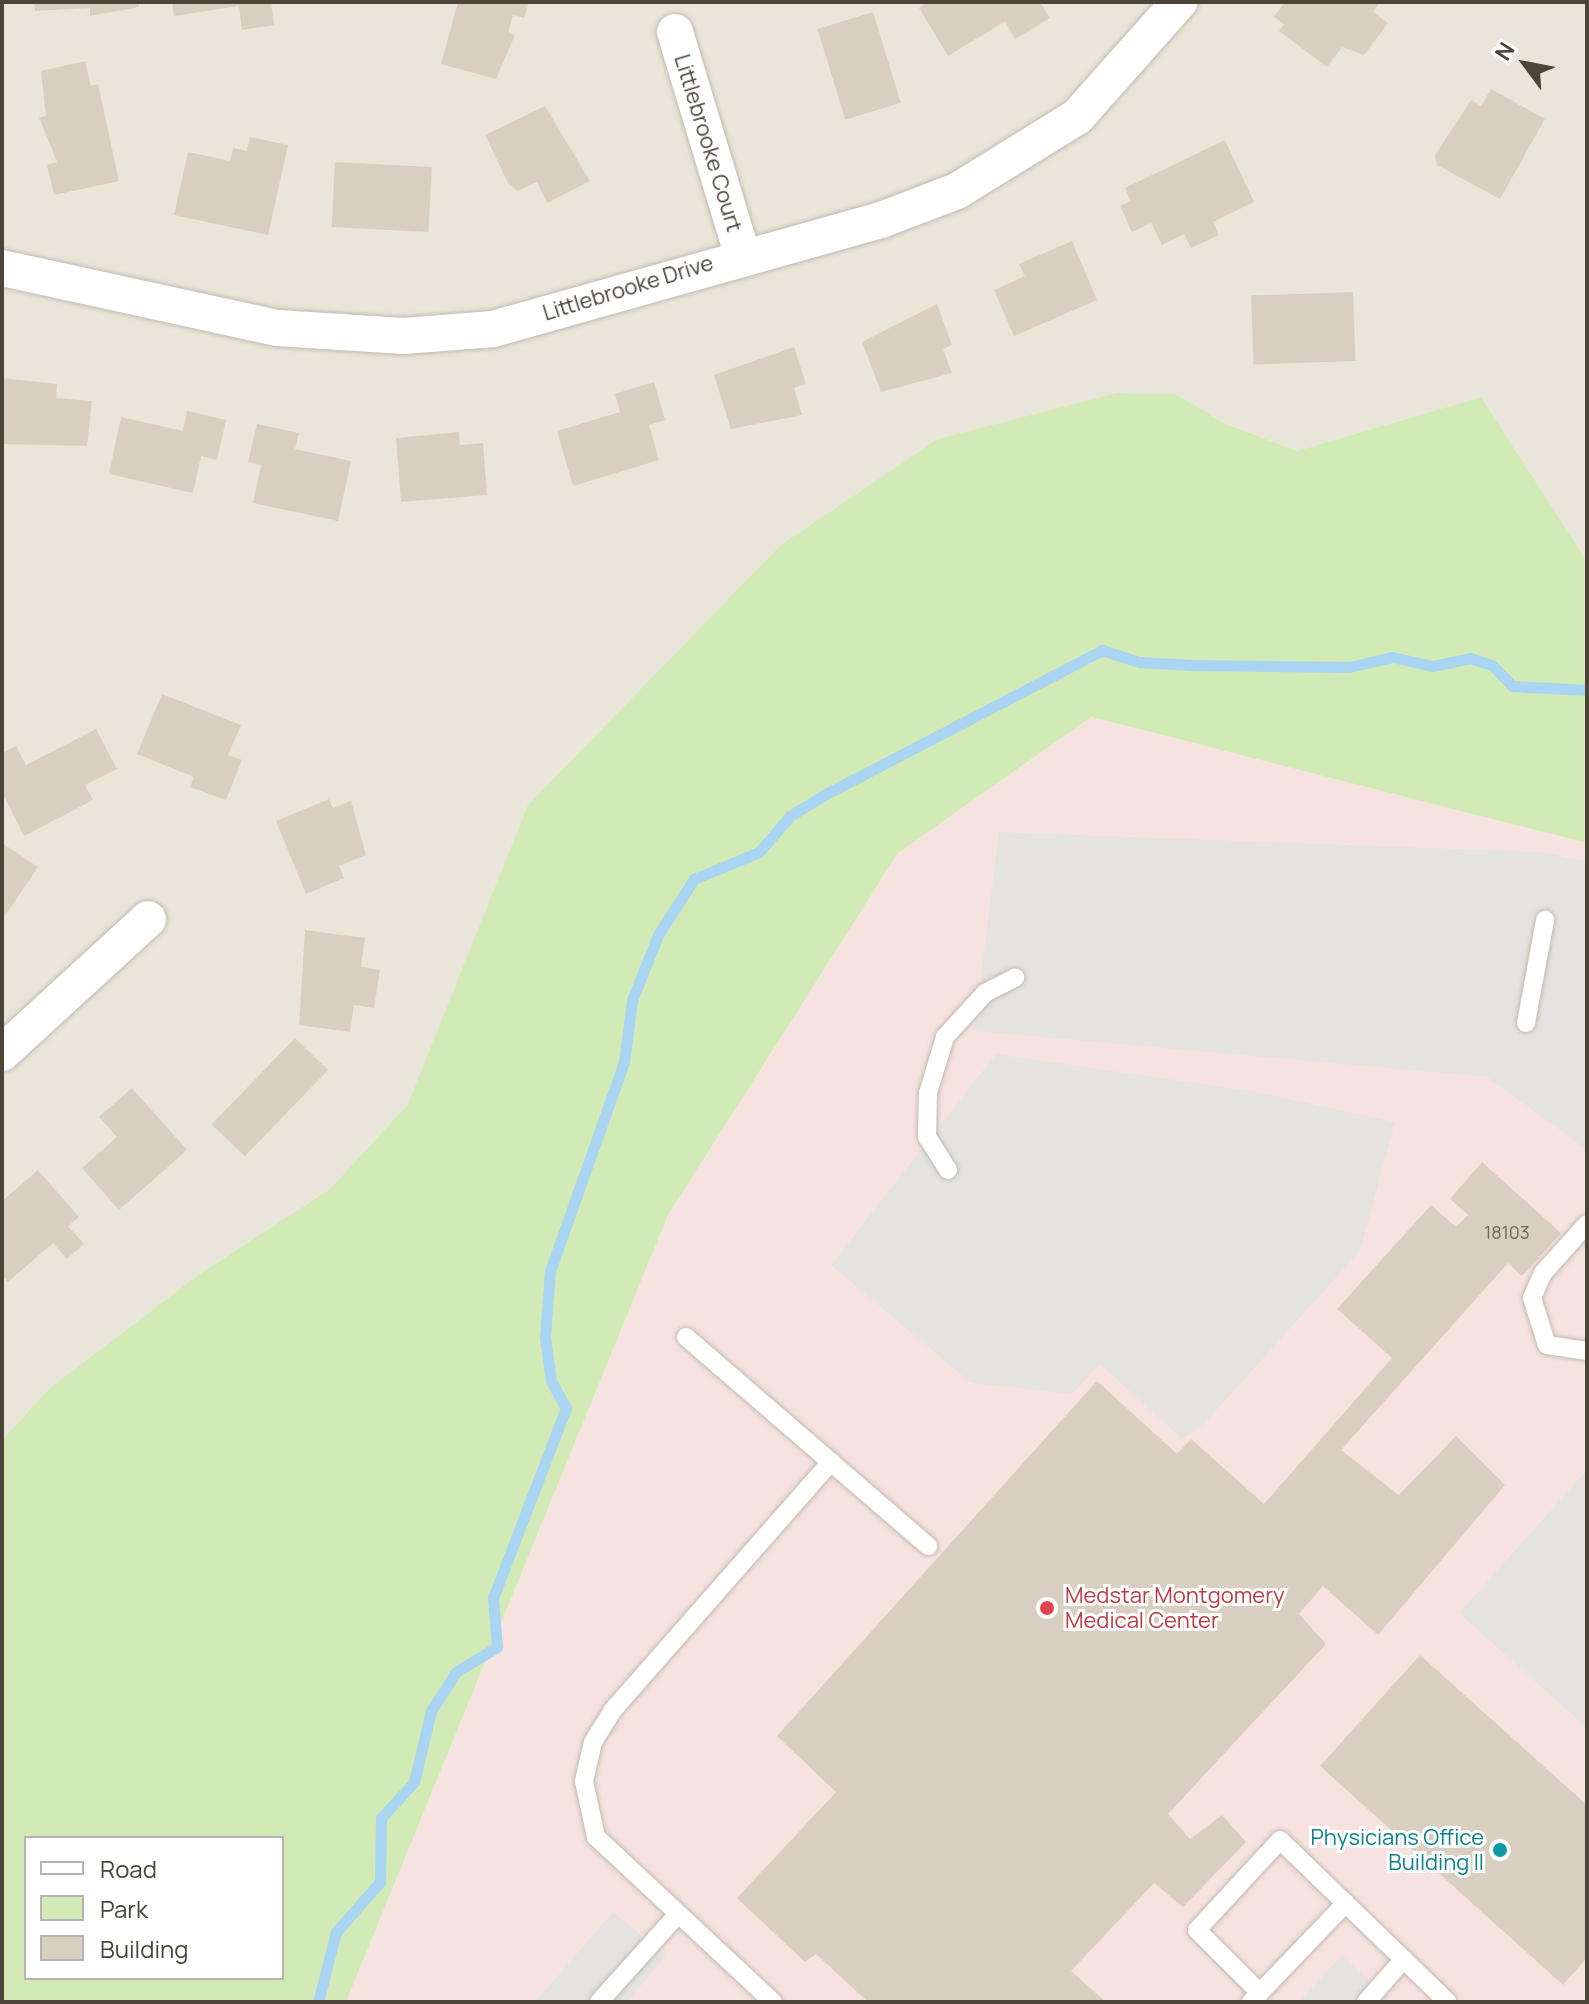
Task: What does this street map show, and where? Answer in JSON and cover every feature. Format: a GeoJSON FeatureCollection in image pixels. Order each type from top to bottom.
{"type":"FeatureCollection","features":[{"type":"Feature","properties":{"kind":"street","name":"Littlebrooke Drive"},"geometry":{"type":"LineString","coordinates":[[2,268],[278,328],[404,336],[493,329],[742,254],[881,220],[1029,153],[1105,89],[1179,2]]}},
{"type":"Feature","properties":{"kind":"street","name":"Littlebrooke Court"},"geometry":{"type":"LineString","coordinates":[[675,32],[742,254]]}},
{"type":"Feature","properties":{"kind":"street"},"geometry":{"type":"LineString","coordinates":[[2,1053],[148,919]]}},
{"type":"Feature","properties":{"kind":"lane"},"geometry":{"type":"LineString","coordinates":[[1526,1023],[1545,920]]}},
{"type":"Feature","properties":{"kind":"lane"},"geometry":{"type":"LineString","coordinates":[[948,1170],[927,1137],[928,1093],[945,1037],[985,993],[1015,978]]}},
{"type":"Feature","properties":{"kind":"lane"},"geometry":{"type":"LineString","coordinates":[[1587,1224],[1543,1273],[1532,1298],[1547,1345],[1587,1351]]}},
{"type":"Feature","properties":{"kind":"lane"},"geometry":{"type":"LineString","coordinates":[[686,1337],[928,1546]]}},
{"type":"Feature","properties":{"kind":"lane"},"geometry":{"type":"LineString","coordinates":[[773,2002],[596,1837],[584,1781],[593,1742],[831,1462]]}},
{"type":"Feature","properties":{"kind":"lane"},"geometry":{"type":"LineString","coordinates":[[1346,1903],[1255,1997],[1197,1930],[1280,1840],[1346,1903],[1448,2002]]}},
{"type":"Feature","properties":{"kind":"lane"},"geometry":{"type":"LineString","coordinates":[[599,2002],[677,1915]]}},
{"type":"Feature","properties":{"kind":"lane"},"geometry":{"type":"LineString","coordinates":[[1366,2002],[1404,1959]]}},
{"type":"Feature","properties":{"kind":"shaded area"},"geometry":{"type":"Polygon","coordinates":[[[2,2],[1587,2],[1587,561],[1481,397],[1297,451],[1224,423],[1176,394],[1117,393],[457,996],[408,1104],[330,1189],[198,1275],[50,1388],[2,1440],[2,2]]]}},
{"type":"Feature","properties":{"kind":"shaded area","name":"Medstar Montgomery Medical Center"},"geometry":{"type":"Polygon","coordinates":[[[1091,717],[1587,843],[1587,2002],[346,2002],[668,1215],[898,853],[1091,717]]]}},
{"type":"Feature","properties":{"kind":"shaded area"},"geometry":{"type":"Polygon","coordinates":[[[999,832],[1543,852],[1587,862],[1587,1150],[1487,1077],[974,1031],[999,832]]]}},
{"type":"Feature","properties":{"kind":"shaded area"},"geometry":{"type":"Polygon","coordinates":[[[996,1054],[1252,1091],[1395,1122],[1360,1251],[1203,1425],[1182,1439],[1100,1364],[1072,1394],[971,1383],[831,1265],[996,1054]]]}},
{"type":"Feature","properties":{"kind":"shaded area"},"geometry":{"type":"Polygon","coordinates":[[[1587,1470],[1587,1728],[1459,1613],[1587,1470]]]}},
{"type":"Feature","properties":{"kind":"shaded area"},"geometry":{"type":"Polygon","coordinates":[[[613,1912],[666,1956],[627,2002],[535,2002],[613,1912]]]}},
{"type":"Feature","properties":{"kind":"shaded area"},"geometry":{"type":"Polygon","coordinates":[[[1342,1955],[1391,2002],[1299,2002],[1342,1955]]]}},
{"type":"Feature","properties":{"kind":"green space"},"geometry":{"type":"Polygon","coordinates":[[[1117,393],[1176,394],[1224,423],[1297,451],[1481,397],[1587,561],[1587,843],[1091,717],[898,853],[668,1215],[346,2002],[2,2002],[2,1440],[50,1388],[198,1275],[330,1189],[408,1104],[528,805],[781,545],[938,439],[1117,393]]]}},
{"type":"Feature","properties":{"kind":"building"},"geometry":{"type":"Polygon","coordinates":[[[34,2],[139,2],[139,7],[90,16],[90,8],[35,11],[34,2]]]}},
{"type":"Feature","properties":{"kind":"building"},"geometry":{"type":"Polygon","coordinates":[[[172,2],[271,2],[274,25],[242,30],[239,6],[174,16],[172,2]]]}},
{"type":"Feature","properties":{"kind":"building"},"geometry":{"type":"Polygon","coordinates":[[[458,2],[529,2],[524,18],[513,15],[508,33],[515,35],[496,79],[441,64],[458,2]]]}},
{"type":"Feature","properties":{"kind":"building"},"geometry":{"type":"Polygon","coordinates":[[[928,2],[1040,2],[1050,18],[1015,39],[1005,21],[948,56],[919,8],[928,2]]]}},
{"type":"Feature","properties":{"kind":"building"},"geometry":{"type":"Polygon","coordinates":[[[1285,2],[1380,2],[1373,12],[1388,23],[1364,55],[1342,47],[1327,67],[1279,31],[1284,24],[1274,17],[1285,2]]]}},
{"type":"Feature","properties":{"kind":"building"},"geometry":{"type":"Polygon","coordinates":[[[873,12],[901,103],[845,120],[818,29],[873,12]]]}},
{"type":"Feature","properties":{"kind":"building"},"geometry":{"type":"Polygon","coordinates":[[[85,61],[91,86],[98,84],[119,181],[54,195],[47,165],[57,162],[39,117],[46,116],[41,71],[85,61]]]}},
{"type":"Feature","properties":{"kind":"building"},"geometry":{"type":"Polygon","coordinates":[[[1491,89],[1545,119],[1500,199],[1437,165],[1435,155],[1471,100],[1481,106],[1491,89]]]}},
{"type":"Feature","properties":{"kind":"building"},"geometry":{"type":"Polygon","coordinates":[[[545,106],[590,181],[547,203],[537,182],[518,191],[509,185],[485,135],[545,106]]]}},
{"type":"Feature","properties":{"kind":"building"},"geometry":{"type":"Polygon","coordinates":[[[250,137],[288,145],[268,235],[174,215],[188,152],[230,161],[233,148],[247,151],[250,137]]]}},
{"type":"Feature","properties":{"kind":"building"},"geometry":{"type":"Polygon","coordinates":[[[1225,140],[1254,202],[1213,222],[1219,235],[1191,248],[1184,234],[1162,245],[1151,223],[1132,232],[1120,206],[1131,201],[1125,188],[1225,140]]]}},
{"type":"Feature","properties":{"kind":"building"},"geometry":{"type":"Polygon","coordinates":[[[335,162],[432,167],[428,232],[332,227],[335,162]]]}},
{"type":"Feature","properties":{"kind":"building"},"geometry":{"type":"Polygon","coordinates":[[[1072,241],[1097,300],[1014,336],[994,290],[1025,276],[1019,264],[1072,241]]]}},
{"type":"Feature","properties":{"kind":"building"},"geometry":{"type":"Polygon","coordinates":[[[1353,292],[1355,361],[1253,365],[1251,296],[1353,292]]]}},
{"type":"Feature","properties":{"kind":"building"},"geometry":{"type":"Polygon","coordinates":[[[937,304],[952,345],[943,349],[952,373],[881,392],[862,342],[937,304]]]}},
{"type":"Feature","properties":{"kind":"building"},"geometry":{"type":"Polygon","coordinates":[[[794,347],[806,384],[794,388],[802,415],[731,429],[714,375],[794,347]]]}},
{"type":"Feature","properties":{"kind":"building"},"geometry":{"type":"Polygon","coordinates":[[[2,378],[57,384],[56,398],[92,401],[87,446],[2,444],[2,378]]]}},
{"type":"Feature","properties":{"kind":"building"},"geometry":{"type":"Polygon","coordinates":[[[654,382],[665,420],[649,425],[659,460],[573,486],[557,431],[620,412],[615,394],[654,382]]]}},
{"type":"Feature","properties":{"kind":"building"},"geometry":{"type":"Polygon","coordinates":[[[187,411],[226,420],[217,460],[201,456],[193,493],[109,474],[121,417],[183,431],[187,411]]]}},
{"type":"Feature","properties":{"kind":"building"},"geometry":{"type":"Polygon","coordinates":[[[257,424],[299,433],[295,449],[351,461],[338,521],[253,503],[261,465],[248,462],[257,424]]]}},
{"type":"Feature","properties":{"kind":"building"},"geometry":{"type":"Polygon","coordinates":[[[459,432],[460,445],[483,443],[487,495],[401,502],[396,438],[459,432]]]}},
{"type":"Feature","properties":{"kind":"building"},"geometry":{"type":"Polygon","coordinates":[[[162,694],[241,725],[228,755],[242,760],[226,800],[190,787],[194,777],[137,754],[162,694]]]}},
{"type":"Feature","properties":{"kind":"building"},"geometry":{"type":"Polygon","coordinates":[[[96,729],[117,769],[85,785],[93,800],[24,836],[2,792],[2,753],[16,746],[26,765],[96,729]]]}},
{"type":"Feature","properties":{"kind":"building"},"geometry":{"type":"Polygon","coordinates":[[[329,799],[333,808],[351,801],[366,855],[339,866],[344,878],[306,894],[276,821],[329,799]]]}},
{"type":"Feature","properties":{"kind":"building"},"geometry":{"type":"Polygon","coordinates":[[[2,843],[38,867],[2,920],[2,843]]]}},
{"type":"Feature","properties":{"kind":"building"},"geometry":{"type":"Polygon","coordinates":[[[305,930],[365,938],[361,967],[380,970],[374,1008],[354,1005],[350,1032],[299,1025],[305,930]]]}},
{"type":"Feature","properties":{"kind":"building"},"geometry":{"type":"Polygon","coordinates":[[[295,1038],[328,1070],[245,1156],[212,1124],[295,1038]]]}},
{"type":"Feature","properties":{"kind":"building"},"geometry":{"type":"Polygon","coordinates":[[[132,1088],[187,1150],[119,1210],[82,1168],[117,1137],[99,1117],[132,1088]]]}},
{"type":"Feature","properties":{"kind":"building"},"geometry":{"type":"Polygon","coordinates":[[[1482,1162],[1561,1233],[1522,1276],[1508,1263],[1341,1450],[1399,1495],[1456,1436],[1505,1485],[1378,1635],[1323,1586],[1299,1614],[1326,1644],[1168,1814],[1190,1839],[1222,1815],[1246,1842],[1183,1907],[1154,1883],[1071,1971],[1106,2002],[868,2002],[816,1954],[805,1962],[737,1898],[836,1792],[777,1736],[1097,1381],[1177,1454],[1191,1439],[1264,1504],[1392,1358],[1337,1309],[1431,1205],[1456,1227],[1468,1215],[1450,1199],[1482,1162]]]}},
{"type":"Feature","properties":{"kind":"building"},"geometry":{"type":"Polygon","coordinates":[[[38,1170],[79,1217],[68,1226],[84,1244],[67,1259],[53,1243],[8,1282],[2,1275],[2,1201],[38,1170]]]}},
{"type":"Feature","properties":{"kind":"building","name":"Physicians Office Building II"},"geometry":{"type":"Polygon","coordinates":[[[1420,1655],[1587,1805],[1587,1958],[1563,1985],[1320,1766],[1420,1655]]]}},
{"type":"Feature","properties":{"kind":"waterway"},"geometry":{"type":"LineString","coordinates":[[318,2002],[336,1932],[380,1882],[381,1818],[414,1782],[431,1711],[456,1672],[497,1647],[493,1598],[566,1408],[551,1381],[545,1337],[550,1271],[624,1062],[632,1000],[658,935],[694,879],[759,852],[790,816],[822,796],[1102,650],[1140,662],[1192,665],[1349,667],[1392,657],[1433,666],[1470,658],[1492,665],[1512,686],[1587,690]]}},
{"type":"Feature","properties":{"kind":"place","name":"Medstar Montgomery Medical Center"},"geometry":{"type":"Point","coordinates":[1047,1608]}},
{"type":"Feature","properties":{"kind":"place","name":"Physicians Office Building II"},"geometry":{"type":"Point","coordinates":[1500,1850]}}]}
